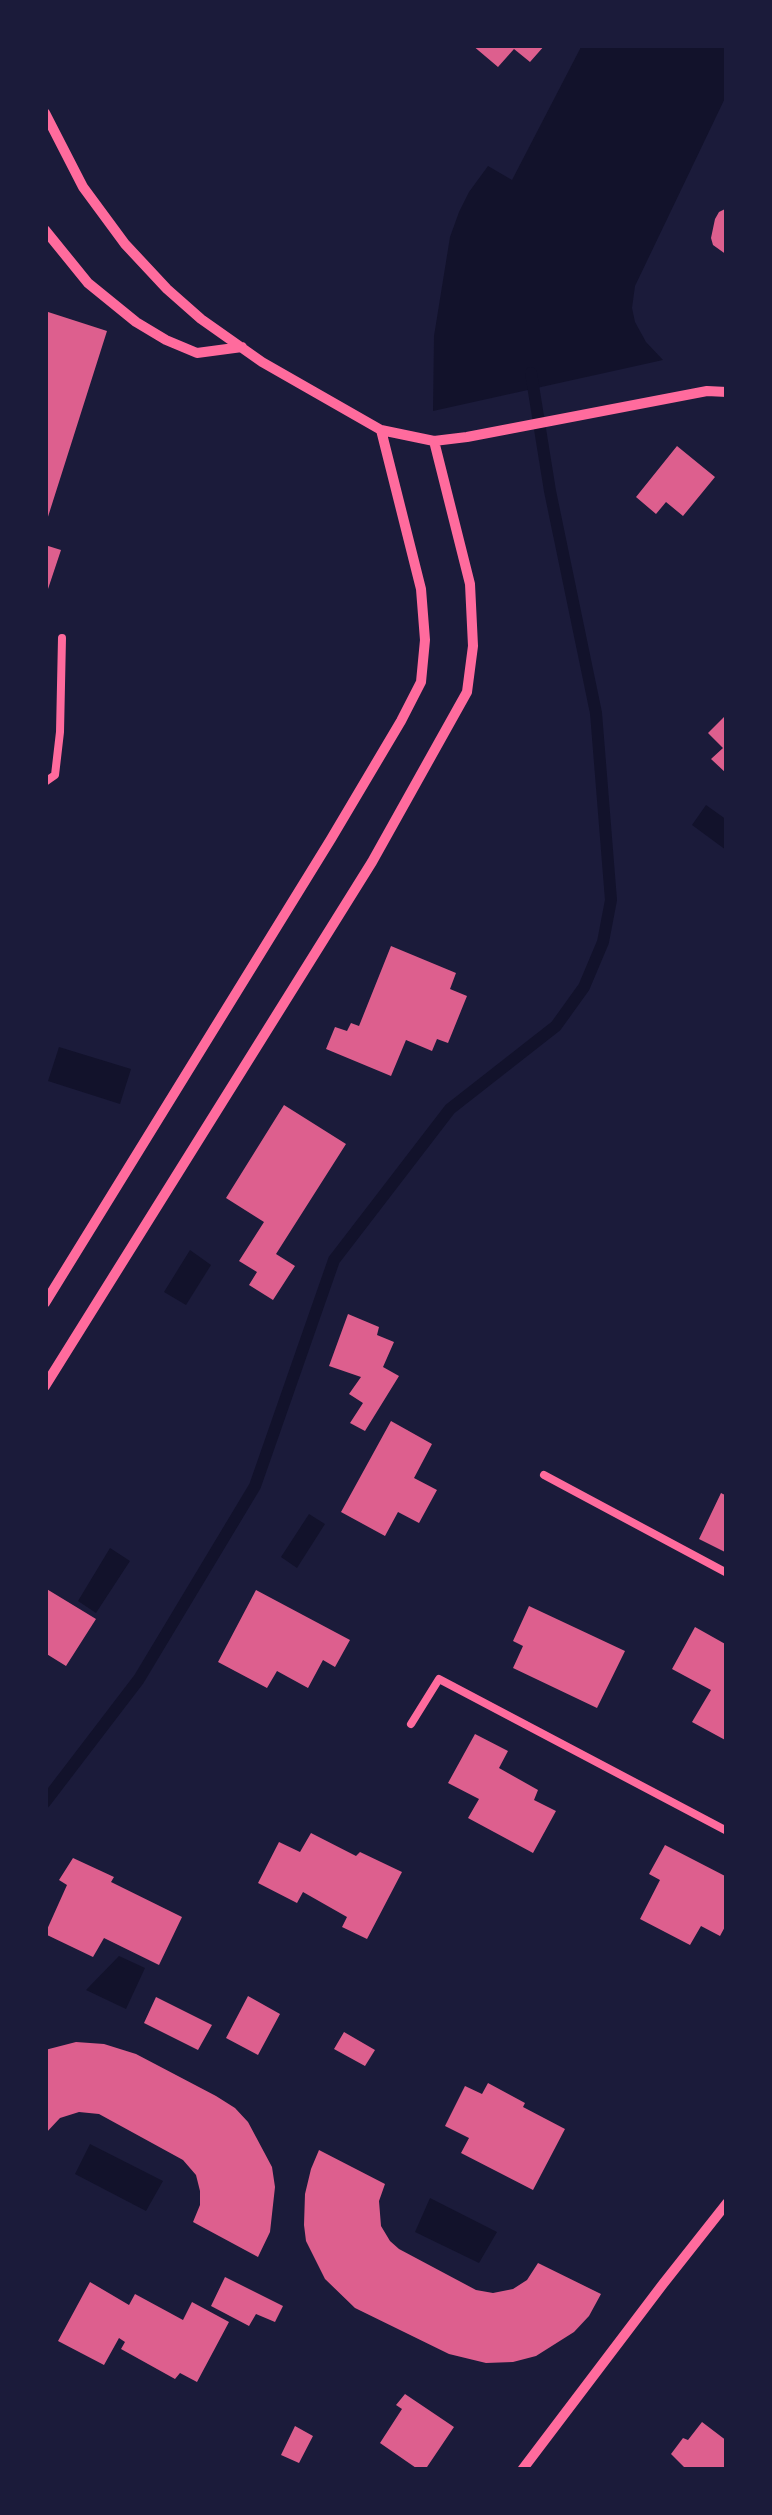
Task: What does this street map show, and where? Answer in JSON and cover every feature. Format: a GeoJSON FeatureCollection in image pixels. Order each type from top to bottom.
{"type":"FeatureCollection","features":[{"type":"Feature","properties":{"kind":"street"},"geometry":{"type":"LineString","coordinates":[[45,113],[83,186],[125,244],[167,289],[262,362],[381,430],[434,440],[467,437],[707,391],[727,392]]}},
{"type":"Feature","properties":{"kind":"street"},"geometry":{"type":"LineString","coordinates":[[45,230],[88,282],[136,322],[166,340],[196,353],[242,347]]}},
{"type":"Feature","properties":{"kind":"street"},"geometry":{"type":"LineString","coordinates":[[45,1302],[331,839],[420,682],[425,640],[421,589],[381,430]]}},
{"type":"Feature","properties":{"kind":"street"},"geometry":{"type":"LineString","coordinates":[[45,1386],[49,1370],[372,862],[467,692],[472,646],[470,584],[434,440]]}},
{"type":"Feature","properties":{"kind":"street"},"geometry":{"type":"LineString","coordinates":[[522,2470],[727,2203]]}},
{"type":"Feature","properties":{"kind":"lane"},"geometry":{"type":"LineString","coordinates":[[45,782],[55,774],[60,732],[62,638]]}},
{"type":"Feature","properties":{"kind":"lane"},"geometry":{"type":"LineString","coordinates":[[544,1475],[727,1573]]}},
{"type":"Feature","properties":{"kind":"lane"},"geometry":{"type":"LineString","coordinates":[[411,1724],[439,1679],[727,1831]]}},
{"type":"Feature","properties":{"kind":"shaded area"},"geometry":{"type":"Polygon","coordinates":[[[582,45],[727,45],[727,94],[635,286],[635,322],[646,342],[663,360],[433,411],[434,336],[450,237],[459,212],[488,166],[512,180],[582,45]]]}},
{"type":"Feature","properties":{"kind":"shaded area"},"geometry":{"type":"Polygon","coordinates":[[[706,805],[727,820],[726,850],[692,825],[706,805]]]}},
{"type":"Feature","properties":{"kind":"shaded area"},"geometry":{"type":"Polygon","coordinates":[[[59,1047],[131,1069],[120,1104],[48,1081],[59,1047]]]}},
{"type":"Feature","properties":{"kind":"shaded area"},"geometry":{"type":"Polygon","coordinates":[[[190,1250],[211,1265],[186,1305],[164,1292],[190,1250]]]}},
{"type":"Feature","properties":{"kind":"shaded area"},"geometry":{"type":"Polygon","coordinates":[[[309,1514],[325,1524],[297,1568],[281,1557],[309,1514]]]}},
{"type":"Feature","properties":{"kind":"shaded area"},"geometry":{"type":"Polygon","coordinates":[[[110,1548],[130,1561],[96,1613],[78,1601],[110,1548]]]}},
{"type":"Feature","properties":{"kind":"shaded area"},"geometry":{"type":"Polygon","coordinates":[[[119,1956],[145,1968],[126,2009],[86,1990],[119,1956]]]}},
{"type":"Feature","properties":{"kind":"shaded area"},"geometry":{"type":"Polygon","coordinates":[[[90,2144],[163,2181],[146,2211],[75,2174],[90,2144]]]}},
{"type":"Feature","properties":{"kind":"shaded area"},"geometry":{"type":"Polygon","coordinates":[[[430,2198],[497,2232],[479,2263],[415,2232],[430,2198]]]}},
{"type":"Feature","properties":{"kind":"building"},"geometry":{"type":"Polygon","coordinates":[[[472,45],[545,45],[530,62],[514,49],[498,67],[472,45]]]}},
{"type":"Feature","properties":{"kind":"building"},"geometry":{"type":"Polygon","coordinates":[[[727,208],[727,255],[713,245],[711,238],[715,219],[727,208]]]}},
{"type":"Feature","properties":{"kind":"building"},"geometry":{"type":"Polygon","coordinates":[[[45,311],[107,331],[46,523],[45,522],[45,311]]]}},
{"type":"Feature","properties":{"kind":"building"},"geometry":{"type":"Polygon","coordinates":[[[677,446],[715,477],[683,516],[666,502],[656,514],[636,497],[677,446]]]}},
{"type":"Feature","properties":{"kind":"building"},"geometry":{"type":"Polygon","coordinates":[[[45,545],[61,550],[46,595],[45,595],[45,545]]]}},
{"type":"Feature","properties":{"kind":"building"},"geometry":{"type":"Polygon","coordinates":[[[727,714],[727,774],[711,759],[723,748],[708,733],[727,714]]]}},
{"type":"Feature","properties":{"kind":"building"},"geometry":{"type":"Polygon","coordinates":[[[391,946],[456,973],[450,989],[467,996],[448,1043],[437,1039],[432,1051],[406,1040],[391,1076],[326,1049],[335,1027],[347,1031],[351,1023],[359,1026],[391,946]]]}},
{"type":"Feature","properties":{"kind":"building"},"geometry":{"type":"Polygon","coordinates":[[[284,1105],[346,1144],[276,1254],[295,1266],[273,1300],[249,1285],[257,1272],[239,1261],[264,1222],[226,1198],[284,1105]]]}},
{"type":"Feature","properties":{"kind":"building"},"geometry":{"type":"Polygon","coordinates":[[[348,1314],[379,1327],[377,1335],[394,1342],[383,1367],[399,1376],[365,1431],[350,1423],[363,1403],[349,1394],[361,1377],[329,1366],[348,1314]]]}},
{"type":"Feature","properties":{"kind":"building"},"geometry":{"type":"Polygon","coordinates":[[[391,1421],[432,1444],[414,1478],[437,1490],[419,1523],[398,1512],[385,1536],[341,1512],[391,1421]]]}},
{"type":"Feature","properties":{"kind":"building"},"geometry":{"type":"Polygon","coordinates":[[[721,1493],[727,1496],[727,1553],[699,1539],[721,1493]]]}},
{"type":"Feature","properties":{"kind":"building"},"geometry":{"type":"Polygon","coordinates":[[[45,1588],[96,1619],[66,1666],[45,1653],[45,1588]]]}},
{"type":"Feature","properties":{"kind":"building"},"geometry":{"type":"Polygon","coordinates":[[[256,1590],[350,1640],[335,1667],[323,1660],[308,1688],[277,1671],[267,1688],[218,1662],[256,1590]]]}},
{"type":"Feature","properties":{"kind":"building"},"geometry":{"type":"Polygon","coordinates":[[[529,1606],[625,1651],[597,1708],[513,1668],[523,1646],[513,1641],[529,1606]]]}},
{"type":"Feature","properties":{"kind":"building"},"geometry":{"type":"Polygon","coordinates":[[[695,1627],[727,1645],[727,1741],[692,1722],[711,1690],[672,1669],[695,1627]]]}},
{"type":"Feature","properties":{"kind":"building"},"geometry":{"type":"Polygon","coordinates":[[[475,1734],[508,1751],[499,1768],[538,1790],[534,1800],[556,1811],[533,1853],[468,1818],[479,1799],[448,1783],[475,1734]]]}},
{"type":"Feature","properties":{"kind":"building"},"geometry":{"type":"Polygon","coordinates":[[[311,1833],[356,1856],[360,1852],[402,1872],[367,1939],[342,1927],[347,1917],[303,1892],[297,1903],[258,1883],[279,1842],[300,1852],[311,1833]]]}},
{"type":"Feature","properties":{"kind":"building"},"geometry":{"type":"Polygon","coordinates":[[[665,1845],[727,1877],[727,1923],[720,1936],[701,1926],[690,1945],[640,1919],[660,1880],[649,1874],[665,1845]]]}},
{"type":"Feature","properties":{"kind":"building"},"geometry":{"type":"Polygon","coordinates":[[[73,1858],[114,1877],[111,1882],[182,1917],[159,1965],[104,1938],[93,1957],[45,1934],[67,1885],[59,1880],[73,1858]]]}},
{"type":"Feature","properties":{"kind":"building"},"geometry":{"type":"Polygon","coordinates":[[[248,1996],[280,2014],[258,2055],[226,2038],[248,1996]]]}},
{"type":"Feature","properties":{"kind":"building"},"geometry":{"type":"Polygon","coordinates":[[[156,1997],[212,2025],[198,2050],[144,2023],[156,1997]]]}},
{"type":"Feature","properties":{"kind":"building"},"geometry":{"type":"Polygon","coordinates":[[[344,2032],[375,2050],[365,2066],[334,2049],[344,2032]]]}},
{"type":"Feature","properties":{"kind":"building"},"geometry":{"type":"Polygon","coordinates":[[[76,2042],[104,2044],[136,2054],[216,2096],[248,2122],[272,2167],[275,2187],[270,2232],[258,2257],[193,2222],[200,2205],[200,2191],[196,2175],[183,2160],[99,2114],[79,2112],[60,2118],[45,2134],[45,2050],[76,2042]]]}},
{"type":"Feature","properties":{"kind":"building"},"geometry":{"type":"Polygon","coordinates":[[[488,2083],[565,2129],[533,2190],[461,2153],[469,2138],[445,2126],[465,2086],[482,2094],[488,2083]]]}},
{"type":"Feature","properties":{"kind":"building"},"geometry":{"type":"Polygon","coordinates":[[[319,2150],[385,2184],[379,2201],[381,2226],[399,2249],[476,2290],[493,2293],[513,2289],[527,2280],[538,2263],[601,2294],[589,2316],[574,2332],[536,2356],[486,2363],[449,2354],[355,2308],[325,2279],[306,2241],[305,2194],[319,2150]]]}},
{"type":"Feature","properties":{"kind":"building"},"geometry":{"type":"Polygon","coordinates":[[[225,2277],[283,2306],[275,2322],[256,2314],[249,2326],[211,2306],[225,2277]]]}},
{"type":"Feature","properties":{"kind":"building"},"geometry":{"type":"Polygon","coordinates":[[[90,2282],[129,2305],[135,2294],[183,2320],[192,2302],[229,2322],[197,2382],[180,2373],[175,2379],[121,2349],[125,2342],[119,2338],[104,2365],[58,2341],[90,2282]]]}},
{"type":"Feature","properties":{"kind":"building"},"geometry":{"type":"Polygon","coordinates":[[[405,2394],[454,2427],[425,2470],[419,2470],[380,2443],[402,2409],[396,2405],[405,2394]]]}},
{"type":"Feature","properties":{"kind":"building"},"geometry":{"type":"Polygon","coordinates":[[[702,2422],[727,2441],[727,2470],[687,2470],[671,2454],[702,2422]]]}},
{"type":"Feature","properties":{"kind":"building"},"geometry":{"type":"Polygon","coordinates":[[[295,2426],[313,2436],[299,2463],[281,2455],[295,2426]]]}},
{"type":"Feature","properties":{"kind":"waterway"},"geometry":{"type":"LineString","coordinates":[[45,1802],[139,1679],[255,1486],[334,1260],[450,1109],[556,1026],[584,987],[603,942],[611,900],[596,713],[550,491],[531,373]]}}]}
